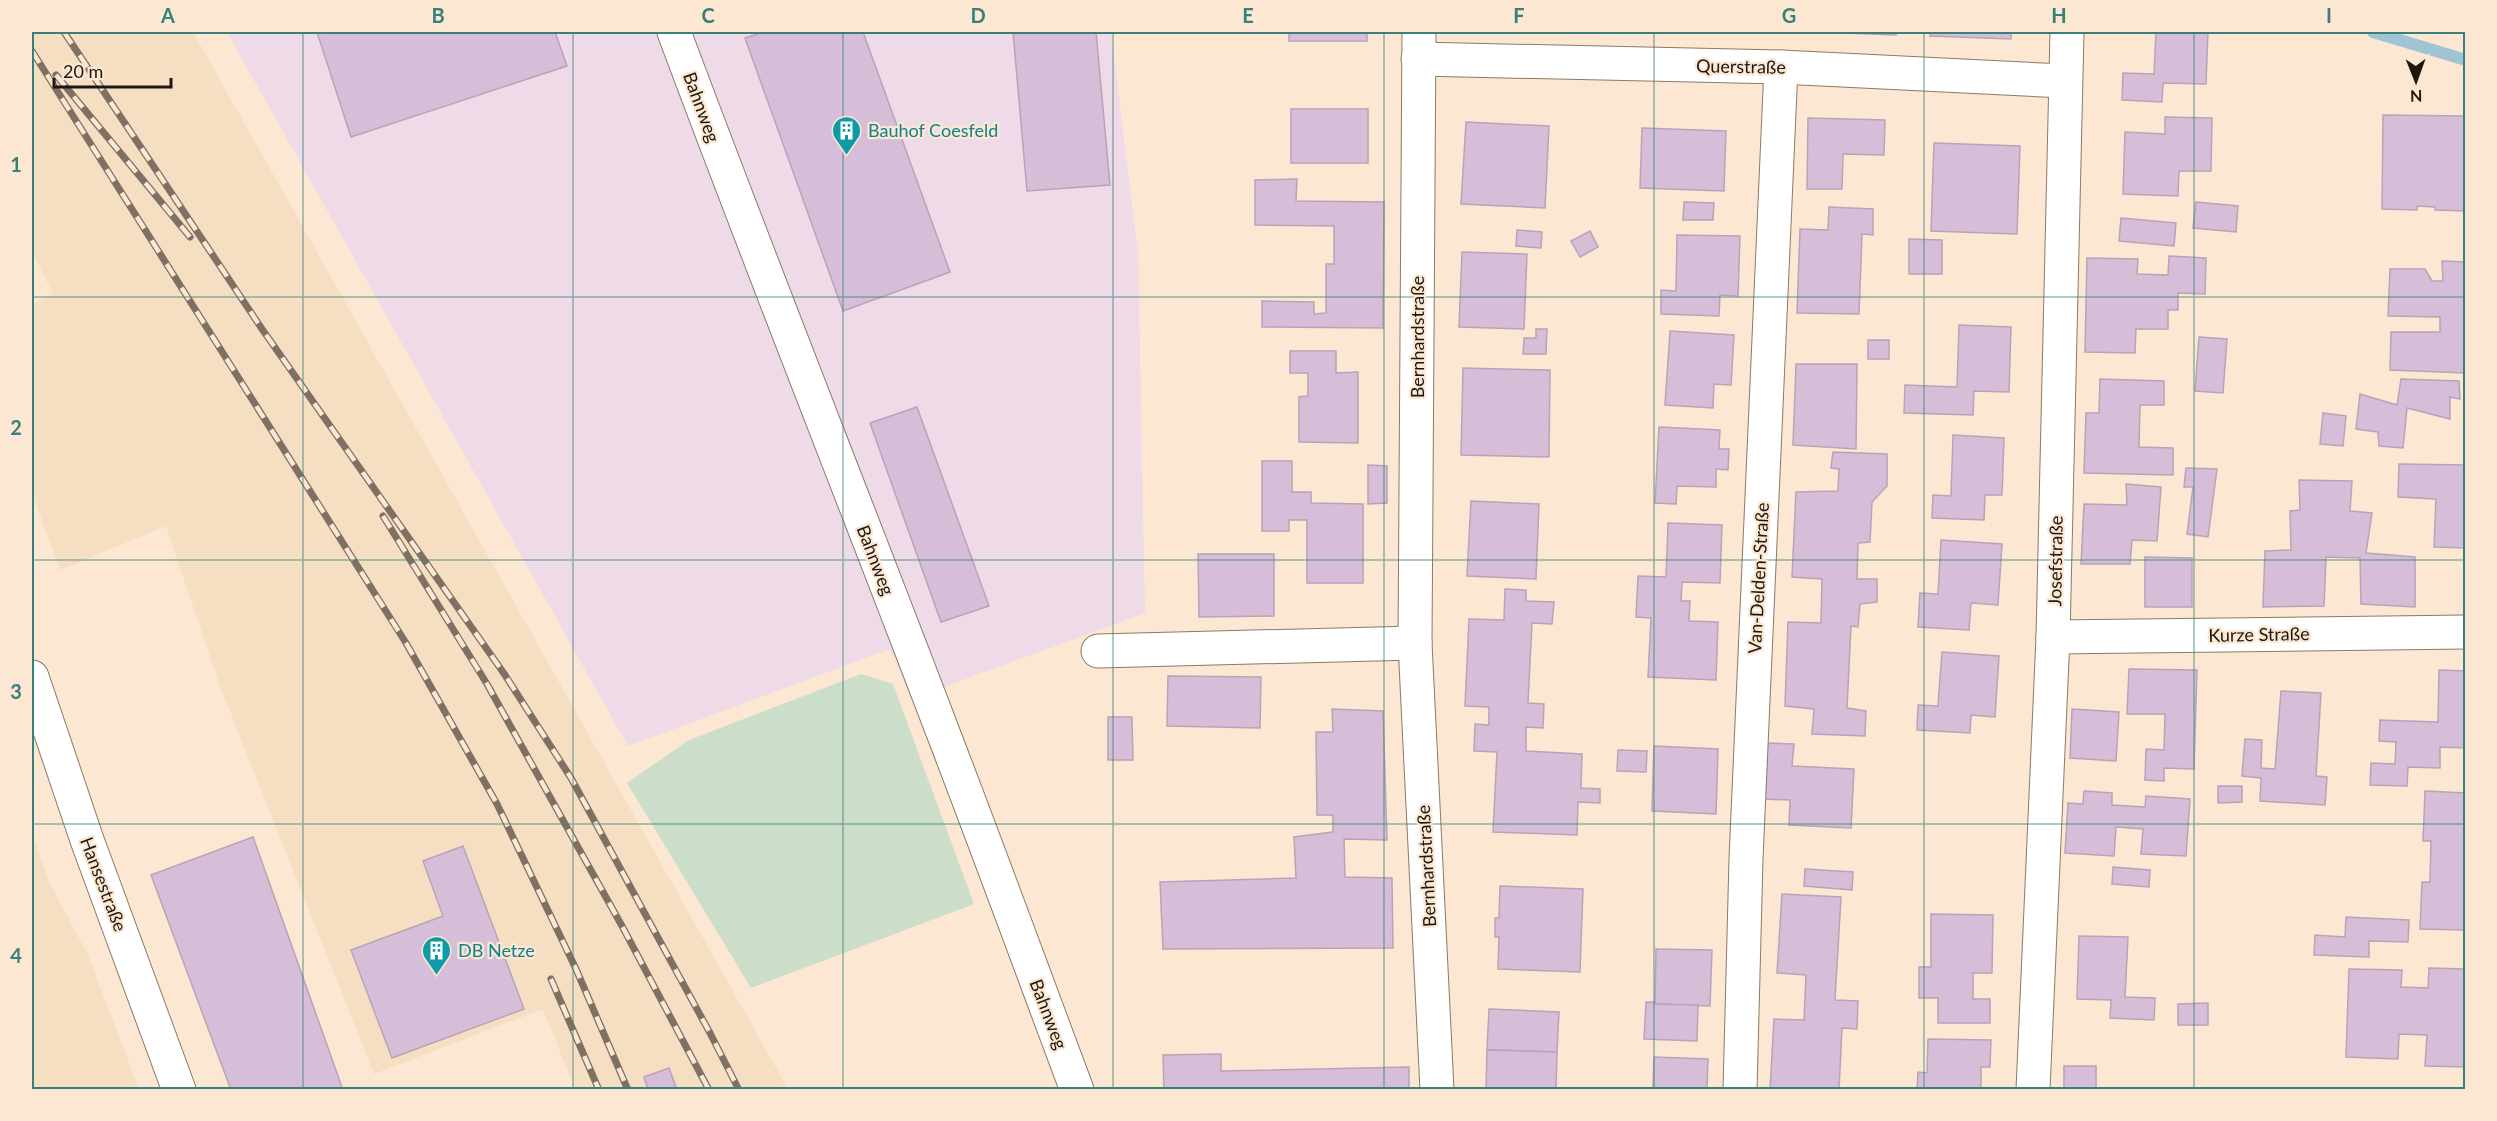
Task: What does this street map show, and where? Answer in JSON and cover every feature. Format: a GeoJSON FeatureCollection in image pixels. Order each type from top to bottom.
{"type":"FeatureCollection","features":[{"type":"Feature","properties":{"kind":"street","name":"Bahnweg"},"geometry":{"type":"LineString","coordinates":[[674,32],[757,255],[940,723],[1077,1089]]}},
{"type":"Feature","properties":{"kind":"street","name":"Josefstraße"},"geometry":{"type":"LineString","coordinates":[[2033,1089],[2053,637],[2064,81],[2067,32]]}},
{"type":"Feature","properties":{"kind":"street","name":"Querstraße"},"geometry":{"type":"LineString","coordinates":[[1419,45],[2064,81]]}},
{"type":"Feature","properties":{"kind":"street","name":"Bernhardstraße"},"geometry":{"type":"LineString","coordinates":[[1419,45],[1415,643],[1437,1089]]}},
{"type":"Feature","properties":{"kind":"street","name":"Van-Delden-Straße"},"geometry":{"type":"LineString","coordinates":[[1740,1089],[1746,847],[1781,67]]}},
{"type":"Feature","properties":{"kind":"street","name":"Kurze Straße"},"geometry":{"type":"LineString","coordinates":[[2053,637],[2466,632]]}},
{"type":"Feature","properties":{"kind":"street"},"geometry":{"type":"LineString","coordinates":[[1098,651],[1415,643]]}},
{"type":"Feature","properties":{"kind":"street","name":"Hansestraße"},"geometry":{"type":"LineString","coordinates":[[32,677],[87,840],[179,1089]]}},
{"type":"Feature","properties":{"kind":"shaded area"},"geometry":{"type":"Polygon","coordinates":[[[32,32],[193,32],[788,1089],[575,1089],[543,1009],[374,1074],[220,686],[166,526],[60,570],[32,493],[32,304],[53,294],[32,251],[32,32]]]}},
{"type":"Feature","properties":{"kind":"shaded area"},"geometry":{"type":"Polygon","coordinates":[[[227,32],[1111,32],[1138,253],[1145,613],[911,699],[890,649],[628,746],[227,32]]]}},
{"type":"Feature","properties":{"kind":"shaded area"},"geometry":{"type":"Polygon","coordinates":[[[32,832],[49,882],[88,955],[139,1089],[32,1089],[32,832]]]}},
{"type":"Feature","properties":{"kind":"green space"},"geometry":{"type":"Polygon","coordinates":[[[861,674],[893,684],[974,904],[751,988],[627,783],[689,740],[861,674]]]}},
{"type":"Feature","properties":{"kind":"building"},"geometry":{"type":"Polygon","coordinates":[[[317,32],[555,32],[567,66],[351,137],[317,32]]]}},
{"type":"Feature","properties":{"kind":"building","name":"Bauhof Coesfeld"},"geometry":{"type":"Polygon","coordinates":[[[764,32],[863,32],[950,272],[843,311],[745,38],[764,32]]]}},
{"type":"Feature","properties":{"kind":"building"},"geometry":{"type":"Polygon","coordinates":[[[1013,32],[1096,32],[1110,185],[1027,191],[1013,32]]]}},
{"type":"Feature","properties":{"kind":"building"},"geometry":{"type":"Polygon","coordinates":[[[1289,32],[1367,32],[1367,41],[1289,41],[1289,32]]]}},
{"type":"Feature","properties":{"kind":"building"},"geometry":{"type":"Polygon","coordinates":[[[1819,32],[1897,32],[1896,35],[1819,32]]]}},
{"type":"Feature","properties":{"kind":"building"},"geometry":{"type":"Polygon","coordinates":[[[1931,32],[2011,32],[2011,39],[1930,36],[1931,32]]]}},
{"type":"Feature","properties":{"kind":"building"},"geometry":{"type":"Polygon","coordinates":[[[2156,32],[2208,32],[2206,84],[2163,83],[2162,102],[2122,100],[2123,73],[2154,74],[2156,32]]]}},
{"type":"Feature","properties":{"kind":"building"},"geometry":{"type":"Polygon","coordinates":[[[1291,109],[1368,109],[1368,163],[1291,163],[1291,109]]]}},
{"type":"Feature","properties":{"kind":"building"},"geometry":{"type":"Polygon","coordinates":[[[2383,115],[2466,116],[2466,211],[2435,210],[2435,207],[2417,206],[2417,210],[2382,209],[2383,115]]]}},
{"type":"Feature","properties":{"kind":"building"},"geometry":{"type":"Polygon","coordinates":[[[2165,117],[2212,118],[2211,171],[2179,171],[2178,196],[2123,194],[2125,132],[2165,134],[2165,117]]]}},
{"type":"Feature","properties":{"kind":"building"},"geometry":{"type":"Polygon","coordinates":[[[1808,118],[1885,120],[1884,155],[1843,154],[1842,189],[1807,189],[1808,118]]]}},
{"type":"Feature","properties":{"kind":"building"},"geometry":{"type":"Polygon","coordinates":[[[1466,122],[1549,126],[1545,208],[1461,204],[1466,122]]]}},
{"type":"Feature","properties":{"kind":"building"},"geometry":{"type":"Polygon","coordinates":[[[1642,128],[1726,131],[1724,191],[1640,188],[1642,128]]]}},
{"type":"Feature","properties":{"kind":"building"},"geometry":{"type":"Polygon","coordinates":[[[1934,143],[2020,146],[2017,234],[1931,231],[1934,143]]]}},
{"type":"Feature","properties":{"kind":"building"},"geometry":{"type":"Polygon","coordinates":[[[1297,179],[1296,201],[1384,202],[1383,328],[1262,327],[1262,301],[1314,302],[1314,314],[1326,313],[1326,264],[1334,264],[1334,226],[1255,225],[1255,180],[1297,179]]]}},
{"type":"Feature","properties":{"kind":"building"},"geometry":{"type":"Polygon","coordinates":[[[1684,202],[1714,203],[1713,220],[1683,220],[1684,202]]]}},
{"type":"Feature","properties":{"kind":"building"},"geometry":{"type":"Polygon","coordinates":[[[2196,202],[2238,206],[2236,232],[2193,228],[2196,202]]]}},
{"type":"Feature","properties":{"kind":"building"},"geometry":{"type":"Polygon","coordinates":[[[1829,207],[1873,209],[1873,235],[1862,234],[1859,314],[1797,313],[1800,229],[1828,230],[1829,207]]]}},
{"type":"Feature","properties":{"kind":"building"},"geometry":{"type":"Polygon","coordinates":[[[2121,218],[2176,223],[2174,246],[2119,241],[2121,218]]]}},
{"type":"Feature","properties":{"kind":"building"},"geometry":{"type":"Polygon","coordinates":[[[1517,230],[1542,232],[1541,248],[1516,246],[1517,230]]]}},
{"type":"Feature","properties":{"kind":"building"},"geometry":{"type":"Polygon","coordinates":[[[1590,231],[1598,247],[1580,257],[1571,241],[1590,231]]]}},
{"type":"Feature","properties":{"kind":"building"},"geometry":{"type":"Polygon","coordinates":[[[1677,235],[1740,236],[1738,296],[1720,295],[1719,316],[1661,314],[1661,290],[1676,291],[1677,235]]]}},
{"type":"Feature","properties":{"kind":"building"},"geometry":{"type":"Polygon","coordinates":[[[1909,239],[1942,240],[1942,274],[1909,274],[1909,239]]]}},
{"type":"Feature","properties":{"kind":"building"},"geometry":{"type":"Polygon","coordinates":[[[1462,252],[1527,254],[1524,329],[1459,327],[1462,252]]]}},
{"type":"Feature","properties":{"kind":"building"},"geometry":{"type":"Polygon","coordinates":[[[2169,256],[2206,258],[2205,294],[2178,293],[2178,310],[2168,310],[2168,329],[2136,329],[2135,353],[2085,352],[2087,258],[2138,259],[2137,274],[2168,275],[2169,256]]]}},
{"type":"Feature","properties":{"kind":"building"},"geometry":{"type":"Polygon","coordinates":[[[2442,261],[2466,262],[2466,373],[2390,370],[2391,332],[2440,332],[2440,317],[2388,316],[2390,269],[2425,269],[2432,281],[2443,281],[2442,261]]]}},
{"type":"Feature","properties":{"kind":"building"},"geometry":{"type":"Polygon","coordinates":[[[1959,325],[2011,327],[2009,392],[1974,391],[1973,415],[1904,413],[1905,385],[1957,387],[1959,325]]]}},
{"type":"Feature","properties":{"kind":"building"},"geometry":{"type":"Polygon","coordinates":[[[1536,329],[1547,329],[1546,354],[1523,354],[1524,338],[1536,338],[1536,329]]]}},
{"type":"Feature","properties":{"kind":"building"},"geometry":{"type":"Polygon","coordinates":[[[1670,331],[1734,335],[1731,385],[1714,384],[1713,408],[1665,405],[1670,331]]]}},
{"type":"Feature","properties":{"kind":"building"},"geometry":{"type":"Polygon","coordinates":[[[2199,337],[2227,339],[2223,393],[2195,391],[2199,337]]]}},
{"type":"Feature","properties":{"kind":"building"},"geometry":{"type":"Polygon","coordinates":[[[1868,340],[1889,340],[1889,359],[1868,359],[1868,340]]]}},
{"type":"Feature","properties":{"kind":"building"},"geometry":{"type":"Polygon","coordinates":[[[1290,351],[1336,351],[1336,373],[1358,372],[1358,443],[1299,442],[1299,397],[1308,396],[1308,373],[1290,373],[1290,351]]]}},
{"type":"Feature","properties":{"kind":"building"},"geometry":{"type":"Polygon","coordinates":[[[1796,364],[1857,364],[1856,449],[1793,445],[1796,364]]]}},
{"type":"Feature","properties":{"kind":"building"},"geometry":{"type":"Polygon","coordinates":[[[1463,368],[1550,370],[1549,457],[1461,455],[1463,368]]]}},
{"type":"Feature","properties":{"kind":"building"},"geometry":{"type":"Polygon","coordinates":[[[2100,379],[2164,381],[2164,405],[2140,405],[2139,447],[2173,448],[2173,475],[2084,473],[2086,413],[2099,413],[2100,379]]]}},
{"type":"Feature","properties":{"kind":"building"},"geometry":{"type":"Polygon","coordinates":[[[2401,379],[2459,381],[2460,399],[2450,397],[2450,419],[2407,408],[2403,448],[2379,446],[2378,432],[2356,429],[2360,394],[2397,405],[2401,379]]]}},
{"type":"Feature","properties":{"kind":"building"},"geometry":{"type":"Polygon","coordinates":[[[917,407],[989,606],[941,622],[870,423],[917,407]]]}},
{"type":"Feature","properties":{"kind":"building"},"geometry":{"type":"Polygon","coordinates":[[[2323,413],[2346,416],[2343,446],[2320,444],[2323,413]]]}},
{"type":"Feature","properties":{"kind":"building"},"geometry":{"type":"Polygon","coordinates":[[[1659,427],[1720,430],[1719,449],[1729,449],[1728,470],[1716,469],[1716,487],[1677,486],[1676,504],[1655,503],[1659,427]]]}},
{"type":"Feature","properties":{"kind":"building"},"geometry":{"type":"Polygon","coordinates":[[[1953,435],[2004,438],[2002,495],[1985,495],[1984,520],[1932,518],[1933,495],[1951,496],[1953,435]]]}},
{"type":"Feature","properties":{"kind":"building"},"geometry":{"type":"Polygon","coordinates":[[[1833,452],[1887,454],[1887,486],[1872,502],[1870,542],[1858,543],[1857,579],[1877,579],[1877,602],[1860,604],[1858,627],[1851,626],[1847,708],[1866,711],[1865,736],[1812,734],[1814,709],[1785,706],[1788,622],[1821,623],[1822,579],[1792,577],[1796,492],[1838,491],[1839,469],[1831,468],[1833,452]]]}},
{"type":"Feature","properties":{"kind":"building"},"geometry":{"type":"Polygon","coordinates":[[[1262,461],[1292,461],[1292,492],[1311,492],[1311,503],[1363,504],[1363,583],[1307,583],[1307,520],[1289,520],[1289,531],[1262,531],[1262,461]]]}},
{"type":"Feature","properties":{"kind":"building"},"geometry":{"type":"Polygon","coordinates":[[[2399,464],[2466,465],[2466,548],[2434,547],[2436,499],[2398,497],[2399,464]]]}},
{"type":"Feature","properties":{"kind":"building"},"geometry":{"type":"Polygon","coordinates":[[[1368,465],[1387,466],[1387,503],[1368,504],[1368,465]]]}},
{"type":"Feature","properties":{"kind":"building"},"geometry":{"type":"Polygon","coordinates":[[[2186,468],[2217,469],[2208,537],[2187,534],[2193,487],[2184,487],[2186,468]]]}},
{"type":"Feature","properties":{"kind":"building"},"geometry":{"type":"Polygon","coordinates":[[[2299,480],[2352,481],[2350,511],[2372,513],[2366,553],[2415,557],[2415,607],[2361,604],[2360,558],[2326,557],[2324,606],[2263,607],[2265,551],[2291,550],[2290,511],[2300,510],[2299,480]]]}},
{"type":"Feature","properties":{"kind":"building"},"geometry":{"type":"Polygon","coordinates":[[[2126,484],[2161,487],[2157,541],[2132,540],[2130,564],[2081,564],[2084,504],[2127,505],[2126,484]]]}},
{"type":"Feature","properties":{"kind":"building"},"geometry":{"type":"Polygon","coordinates":[[[1471,501],[1539,504],[1536,579],[1467,576],[1471,501]]]}},
{"type":"Feature","properties":{"kind":"building"},"geometry":{"type":"Polygon","coordinates":[[[1668,523],[1722,525],[1720,583],[1682,582],[1681,601],[1690,601],[1689,621],[1718,622],[1716,680],[1648,677],[1651,618],[1636,617],[1638,576],[1666,577],[1668,523]]]}},
{"type":"Feature","properties":{"kind":"building"},"geometry":{"type":"Polygon","coordinates":[[[1941,540],[2002,544],[1998,605],[1971,603],[1969,630],[1918,627],[1920,593],[1938,594],[1941,540]]]}},
{"type":"Feature","properties":{"kind":"building"},"geometry":{"type":"Polygon","coordinates":[[[1198,554],[1274,554],[1274,616],[1199,617],[1198,554]]]}},
{"type":"Feature","properties":{"kind":"building"},"geometry":{"type":"Polygon","coordinates":[[[2145,557],[2192,558],[2192,607],[2145,607],[2145,557]]]}},
{"type":"Feature","properties":{"kind":"building"},"geometry":{"type":"Polygon","coordinates":[[[1505,589],[1526,590],[1526,601],[1554,602],[1552,624],[1532,623],[1528,703],[1544,704],[1543,728],[1526,727],[1526,751],[1582,754],[1581,788],[1600,789],[1600,803],[1578,802],[1577,835],[1493,832],[1497,752],[1474,751],[1475,724],[1489,725],[1489,707],[1465,706],[1469,619],[1504,620],[1505,589]]]}},
{"type":"Feature","properties":{"kind":"building"},"geometry":{"type":"Polygon","coordinates":[[[1942,652],[1999,656],[1995,717],[1971,715],[1970,733],[1917,730],[1918,705],[1938,706],[1942,652]]]}},
{"type":"Feature","properties":{"kind":"building"},"geometry":{"type":"Polygon","coordinates":[[[2129,669],[2197,670],[2194,769],[2164,768],[2164,781],[2145,780],[2146,749],[2164,750],[2165,714],[2127,714],[2129,669]]]}},
{"type":"Feature","properties":{"kind":"building"},"geometry":{"type":"Polygon","coordinates":[[[2439,670],[2466,671],[2466,748],[2440,747],[2440,768],[2408,767],[2407,786],[2370,785],[2371,763],[2395,764],[2396,742],[2379,741],[2380,720],[2438,722],[2439,670]]]}},
{"type":"Feature","properties":{"kind":"building"},"geometry":{"type":"Polygon","coordinates":[[[1168,676],[1261,677],[1260,728],[1167,726],[1168,676]]]}},
{"type":"Feature","properties":{"kind":"building"},"geometry":{"type":"Polygon","coordinates":[[[2281,691],[2321,693],[2316,776],[2327,777],[2325,805],[2260,801],[2261,778],[2242,776],[2245,739],[2262,740],[2261,768],[2275,769],[2281,691]]]}},
{"type":"Feature","properties":{"kind":"building"},"geometry":{"type":"Polygon","coordinates":[[[1332,709],[1383,711],[1387,840],[1344,839],[1345,877],[1392,878],[1393,948],[1163,949],[1160,882],[1296,878],[1294,837],[1333,832],[1333,815],[1317,815],[1316,732],[1333,732],[1332,709]]]}},
{"type":"Feature","properties":{"kind":"building"},"geometry":{"type":"Polygon","coordinates":[[[2072,709],[2119,712],[2116,761],[2070,758],[2072,709]]]}},
{"type":"Feature","properties":{"kind":"building"},"geometry":{"type":"Polygon","coordinates":[[[1108,717],[1132,717],[1133,760],[1108,760],[1108,717]]]}},
{"type":"Feature","properties":{"kind":"building"},"geometry":{"type":"Polygon","coordinates":[[[1766,743],[1794,744],[1792,766],[1854,769],[1851,828],[1789,825],[1790,800],[1763,799],[1766,743]]]}},
{"type":"Feature","properties":{"kind":"building"},"geometry":{"type":"Polygon","coordinates":[[[1654,746],[1718,749],[1716,814],[1652,811],[1654,746]]]}},
{"type":"Feature","properties":{"kind":"building"},"geometry":{"type":"Polygon","coordinates":[[[1618,750],[1647,751],[1646,772],[1617,771],[1618,750]]]}},
{"type":"Feature","properties":{"kind":"building"},"geometry":{"type":"Polygon","coordinates":[[[2218,786],[2242,786],[2242,802],[2218,803],[2218,786]]]}},
{"type":"Feature","properties":{"kind":"building"},"geometry":{"type":"Polygon","coordinates":[[[2084,791],[2112,793],[2112,805],[2145,807],[2146,796],[2190,799],[2186,856],[2141,854],[2143,829],[2116,827],[2114,856],[2065,853],[2068,803],[2083,804],[2084,791]]]}},
{"type":"Feature","properties":{"kind":"building"},"geometry":{"type":"Polygon","coordinates":[[[2425,791],[2466,793],[2466,930],[2420,929],[2422,882],[2430,882],[2431,841],[2423,841],[2425,791]]]}},
{"type":"Feature","properties":{"kind":"building"},"geometry":{"type":"Polygon","coordinates":[[[253,837],[343,1090],[231,1090],[151,875],[253,837]]]}},
{"type":"Feature","properties":{"kind":"building","name":"DB Netze"},"geometry":{"type":"Polygon","coordinates":[[[463,846],[524,1009],[392,1058],[351,950],[443,916],[423,861],[463,846]]]}},
{"type":"Feature","properties":{"kind":"building"},"geometry":{"type":"Polygon","coordinates":[[[2113,867],[2150,870],[2149,887],[2112,884],[2113,867]]]}},
{"type":"Feature","properties":{"kind":"building"},"geometry":{"type":"Polygon","coordinates":[[[1805,869],[1853,872],[1852,890],[1804,886],[1805,869]]]}},
{"type":"Feature","properties":{"kind":"building"},"geometry":{"type":"Polygon","coordinates":[[[1500,886],[1583,889],[1580,972],[1498,969],[1499,937],[1495,937],[1495,918],[1499,918],[1500,886]]]}},
{"type":"Feature","properties":{"kind":"building"},"geometry":{"type":"Polygon","coordinates":[[[1782,894],[1841,897],[1835,1000],[1858,1001],[1857,1029],[1842,1028],[1839,1090],[1770,1090],[1774,1019],[1804,1020],[1806,975],[1777,973],[1782,894]]]}},
{"type":"Feature","properties":{"kind":"building"},"geometry":{"type":"Polygon","coordinates":[[[1931,914],[1993,915],[1992,973],[1973,973],[1973,999],[1990,999],[1990,1023],[1938,1023],[1938,998],[1919,998],[1919,967],[1931,967],[1931,914]]]}},
{"type":"Feature","properties":{"kind":"building"},"geometry":{"type":"Polygon","coordinates":[[[2346,917],[2409,920],[2408,942],[2369,941],[2369,957],[2314,955],[2315,935],[2345,937],[2346,917]]]}},
{"type":"Feature","properties":{"kind":"building"},"geometry":{"type":"Polygon","coordinates":[[[2079,936],[2128,937],[2125,997],[2155,998],[2154,1020],[2110,1018],[2111,1000],[2077,999],[2079,936]]]}},
{"type":"Feature","properties":{"kind":"building"},"geometry":{"type":"Polygon","coordinates":[[[1656,949],[1712,950],[1710,1006],[1655,1004],[1656,949]]]}},
{"type":"Feature","properties":{"kind":"building"},"geometry":{"type":"Polygon","coordinates":[[[2429,968],[2466,969],[2466,1067],[2425,1066],[2427,1035],[2399,1034],[2398,1059],[2346,1057],[2349,969],[2402,970],[2401,987],[2428,988],[2429,968]]]}},
{"type":"Feature","properties":{"kind":"building"},"geometry":{"type":"Polygon","coordinates":[[[1646,1002],[1698,1005],[1697,1041],[1644,1039],[1646,1002]]]}},
{"type":"Feature","properties":{"kind":"building"},"geometry":{"type":"Polygon","coordinates":[[[2208,1003],[2208,1025],[2178,1025],[2178,1004],[2208,1003]]]}},
{"type":"Feature","properties":{"kind":"building"},"geometry":{"type":"Polygon","coordinates":[[[1489,1009],[1559,1012],[1557,1052],[1487,1050],[1489,1009]]]}},
{"type":"Feature","properties":{"kind":"building"},"geometry":{"type":"Polygon","coordinates":[[[1928,1039],[1991,1040],[1990,1067],[1981,1067],[1981,1090],[1917,1090],[1918,1072],[1927,1073],[1928,1039]]]}},
{"type":"Feature","properties":{"kind":"building"},"geometry":{"type":"Polygon","coordinates":[[[1487,1050],[1557,1052],[1556,1090],[1486,1090],[1487,1050]]]}},
{"type":"Feature","properties":{"kind":"building"},"geometry":{"type":"Polygon","coordinates":[[[1221,1054],[1221,1071],[1409,1067],[1409,1090],[1164,1090],[1163,1055],[1221,1054]]]}},
{"type":"Feature","properties":{"kind":"building"},"geometry":{"type":"Polygon","coordinates":[[[1654,1057],[1708,1059],[1707,1090],[1653,1090],[1654,1057]]]}},
{"type":"Feature","properties":{"kind":"building"},"geometry":{"type":"Polygon","coordinates":[[[2064,1066],[2096,1066],[2096,1090],[2064,1090],[2064,1066]]]}},
{"type":"Feature","properties":{"kind":"building"},"geometry":{"type":"Polygon","coordinates":[[[669,1068],[677,1090],[648,1090],[644,1077],[669,1068]]]}},
{"type":"Feature","properties":{"kind":"waterway"},"geometry":{"type":"LineString","coordinates":[[2373,32],[2466,60]]}},
{"type":"Feature","properties":{"kind":"railway"},"geometry":{"type":"LineString","coordinates":[[64,32],[262,329],[505,675],[571,778],[739,1090]]}},
{"type":"Feature","properties":{"kind":"railway"},"geometry":{"type":"LineString","coordinates":[[32,51],[406,643],[497,804],[576,969],[628,1090]]}},
{"type":"Feature","properties":{"kind":"railway"},"geometry":{"type":"LineString","coordinates":[[56,75],[190,237]]}},
{"type":"Feature","properties":{"kind":"railway"},"geometry":{"type":"LineString","coordinates":[[383,516],[487,684],[622,926],[709,1090]]}},
{"type":"Feature","properties":{"kind":"railway"},"geometry":{"type":"LineString","coordinates":[[551,979],[599,1090]]}},
{"type":"Feature","properties":{"kind":"place","name":"Bauhof Coesfeld"},"geometry":{"type":"Point","coordinates":[847,156]}},
{"type":"Feature","properties":{"kind":"place","name":"DB Netze"},"geometry":{"type":"Point","coordinates":[437,976]}}]}
